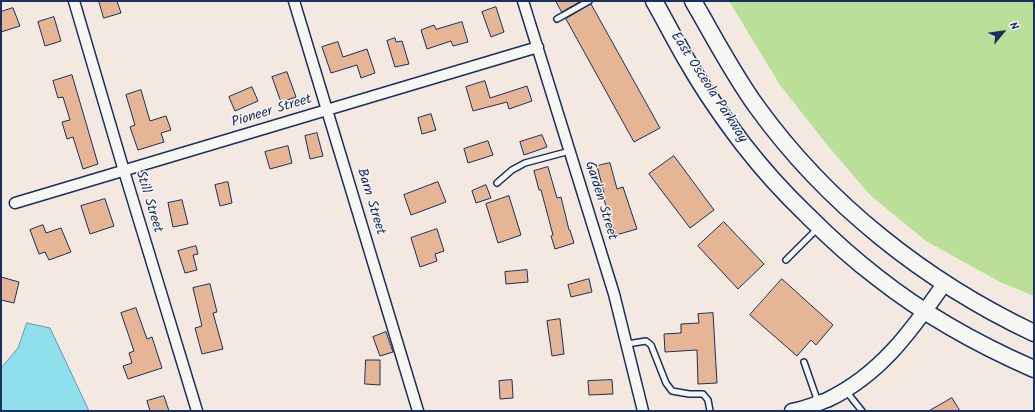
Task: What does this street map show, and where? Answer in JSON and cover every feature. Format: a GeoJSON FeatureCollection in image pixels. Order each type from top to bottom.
{"type":"FeatureCollection","features":[{"type":"Feature","properties":{"kind":"main road","name":"East Osceola Parkway"},"geometry":{"type":"LineString","coordinates":[[654,1],[690,65],[718,110],[739,139],[780,188],[819,227],[846,253],[878,279],[925,312],[972,339],[1034,369]]}},
{"type":"Feature","properties":{"kind":"main road"},"geometry":{"type":"LineString","coordinates":[[693,1],[731,67],[757,107],[816,177],[853,213],[894,248],[944,284],[1009,321],[1034,332]]}},
{"type":"Feature","properties":{"kind":"street","name":"Still Street"},"geometry":{"type":"LineString","coordinates":[[74,1],[197,411]]}},
{"type":"Feature","properties":{"kind":"street","name":"Barn Street"},"geometry":{"type":"LineString","coordinates":[[294,1],[418,411]]}},
{"type":"Feature","properties":{"kind":"street","name":"Garden Street"},"geometry":{"type":"LineString","coordinates":[[523,1],[614,294],[644,411]]}},
{"type":"Feature","properties":{"kind":"street","name":"Pioneer Street"},"geometry":{"type":"LineString","coordinates":[[15,203],[538,47]]}},
{"type":"Feature","properties":{"kind":"street"},"geometry":{"type":"LineString","coordinates":[[792,411],[819,403],[846,390],[864,377],[884,360],[911,329],[925,312],[944,284]]}},
{"type":"Feature","properties":{"kind":"lane"},"geometry":{"type":"LineString","coordinates":[[557,19],[590,1]]}},
{"type":"Feature","properties":{"kind":"lane"},"geometry":{"type":"LineString","coordinates":[[497,183],[512,170],[526,163],[570,151]]}},
{"type":"Feature","properties":{"kind":"lane"},"geometry":{"type":"LineString","coordinates":[[786,260],[819,227]]}},
{"type":"Feature","properties":{"kind":"lane"},"geometry":{"type":"LineString","coordinates":[[627,344],[646,341],[651,344],[666,383],[672,392],[703,394],[708,400],[710,411]]}},
{"type":"Feature","properties":{"kind":"lane"},"geometry":{"type":"LineString","coordinates":[[804,362],[819,403]]}},
{"type":"Feature","properties":{"kind":"lane"},"geometry":{"type":"LineString","coordinates":[[846,390],[862,411]]}},
{"type":"Feature","properties":{"kind":"green space"},"geometry":{"type":"Polygon","coordinates":[[[729,1],[1034,1],[1034,296],[1000,282],[926,241],[870,195],[824,141],[780,85],[729,1]]]}},
{"type":"Feature","properties":{"kind":"water"},"geometry":{"type":"Polygon","coordinates":[[[27,323],[50,328],[89,411],[1,411],[1,368],[18,348],[27,323]]]}},
{"type":"Feature","properties":{"kind":"building"},"geometry":{"type":"Polygon","coordinates":[[[99,1],[117,1],[121,13],[104,18],[99,1]]]}},
{"type":"Feature","properties":{"kind":"building"},"geometry":{"type":"Polygon","coordinates":[[[556,1],[581,1],[562,12],[556,1]]]}},
{"type":"Feature","properties":{"kind":"building"},"geometry":{"type":"Polygon","coordinates":[[[591,4],[660,128],[634,142],[566,19],[591,4]]]}},
{"type":"Feature","properties":{"kind":"building"},"geometry":{"type":"Polygon","coordinates":[[[496,7],[504,32],[491,37],[482,12],[496,7]]]}},
{"type":"Feature","properties":{"kind":"building"},"geometry":{"type":"Polygon","coordinates":[[[13,8],[20,26],[1,32],[1,12],[13,8]]]}},
{"type":"Feature","properties":{"kind":"building"},"geometry":{"type":"Polygon","coordinates":[[[54,17],[61,41],[45,46],[38,22],[54,17]]]}},
{"type":"Feature","properties":{"kind":"building"},"geometry":{"type":"Polygon","coordinates":[[[462,22],[468,42],[453,46],[451,41],[427,49],[421,30],[434,25],[436,29],[462,22]]]}},
{"type":"Feature","properties":{"kind":"building"},"geometry":{"type":"Polygon","coordinates":[[[395,38],[396,42],[402,41],[409,64],[395,67],[387,41],[395,38]]]}},
{"type":"Feature","properties":{"kind":"building"},"geometry":{"type":"Polygon","coordinates":[[[338,42],[343,57],[367,49],[375,73],[361,78],[357,65],[331,73],[322,47],[338,42]]]}},
{"type":"Feature","properties":{"kind":"building"},"geometry":{"type":"Polygon","coordinates":[[[287,72],[296,97],[281,102],[272,77],[287,72]]]}},
{"type":"Feature","properties":{"kind":"building"},"geometry":{"type":"Polygon","coordinates":[[[72,75],[98,164],[83,169],[73,137],[67,139],[62,122],[70,120],[63,97],[58,98],[53,81],[72,75]]]}},
{"type":"Feature","properties":{"kind":"building"},"geometry":{"type":"Polygon","coordinates":[[[485,81],[490,98],[527,86],[532,101],[509,109],[507,102],[473,111],[466,87],[485,81]]]}},
{"type":"Feature","properties":{"kind":"building"},"geometry":{"type":"Polygon","coordinates":[[[252,87],[258,101],[235,111],[229,97],[252,87]]]}},
{"type":"Feature","properties":{"kind":"building"},"geometry":{"type":"Polygon","coordinates":[[[141,90],[150,121],[166,116],[171,130],[161,133],[164,142],[138,150],[130,127],[135,125],[126,95],[141,90]]]}},
{"type":"Feature","properties":{"kind":"building"},"geometry":{"type":"Polygon","coordinates":[[[431,114],[436,130],[422,134],[418,118],[431,114]]]}},
{"type":"Feature","properties":{"kind":"building"},"geometry":{"type":"Polygon","coordinates":[[[317,133],[323,156],[310,159],[305,136],[317,133]]]}},
{"type":"Feature","properties":{"kind":"building"},"geometry":{"type":"Polygon","coordinates":[[[542,135],[547,147],[524,155],[520,142],[542,135]]]}},
{"type":"Feature","properties":{"kind":"building"},"geometry":{"type":"Polygon","coordinates":[[[488,141],[493,155],[468,163],[464,149],[488,141]]]}},
{"type":"Feature","properties":{"kind":"building"},"geometry":{"type":"Polygon","coordinates":[[[288,146],[292,163],[270,169],[265,152],[288,146]]]}},
{"type":"Feature","properties":{"kind":"building"},"geometry":{"type":"Polygon","coordinates":[[[674,156],[714,210],[690,228],[649,174],[674,156]]]}},
{"type":"Feature","properties":{"kind":"building"},"geometry":{"type":"Polygon","coordinates":[[[610,163],[617,189],[623,187],[637,229],[616,235],[602,194],[604,193],[597,166],[610,163]]]}},
{"type":"Feature","properties":{"kind":"building"},"geometry":{"type":"Polygon","coordinates":[[[548,167],[557,198],[561,197],[569,230],[574,243],[555,249],[551,236],[553,235],[541,190],[539,190],[534,171],[548,167]]]}},
{"type":"Feature","properties":{"kind":"building"},"geometry":{"type":"Polygon","coordinates":[[[228,182],[232,203],[220,206],[215,185],[228,182]]]}},
{"type":"Feature","properties":{"kind":"building"},"geometry":{"type":"Polygon","coordinates":[[[438,182],[446,202],[411,215],[404,195],[438,182]]]}},
{"type":"Feature","properties":{"kind":"building"},"geometry":{"type":"Polygon","coordinates":[[[486,185],[491,198],[476,203],[472,191],[486,185]]]}},
{"type":"Feature","properties":{"kind":"building"},"geometry":{"type":"Polygon","coordinates":[[[509,196],[521,235],[498,243],[486,204],[509,196]]]}},
{"type":"Feature","properties":{"kind":"building"},"geometry":{"type":"Polygon","coordinates":[[[105,199],[114,226],[90,234],[81,206],[105,199]]]}},
{"type":"Feature","properties":{"kind":"building"},"geometry":{"type":"Polygon","coordinates":[[[182,200],[188,224],[173,227],[168,203],[182,200]]]}},
{"type":"Feature","properties":{"kind":"building"},"geometry":{"type":"Polygon","coordinates":[[[724,222],[764,264],[738,289],[698,246],[724,222]]]}},
{"type":"Feature","properties":{"kind":"building"},"geometry":{"type":"Polygon","coordinates":[[[43,225],[46,233],[61,228],[71,252],[49,260],[45,252],[39,254],[30,230],[43,225]]]}},
{"type":"Feature","properties":{"kind":"building"},"geometry":{"type":"Polygon","coordinates":[[[437,229],[444,251],[435,254],[437,261],[420,267],[411,238],[437,229]]]}},
{"type":"Feature","properties":{"kind":"building"},"geometry":{"type":"Polygon","coordinates":[[[196,246],[198,254],[193,255],[197,270],[185,273],[178,251],[196,246]]]}},
{"type":"Feature","properties":{"kind":"building"},"geometry":{"type":"Polygon","coordinates":[[[527,270],[528,282],[506,284],[505,272],[527,270]]]}},
{"type":"Feature","properties":{"kind":"building"},"geometry":{"type":"Polygon","coordinates":[[[1,277],[19,282],[14,303],[1,300],[1,277]]]}},
{"type":"Feature","properties":{"kind":"building"},"geometry":{"type":"Polygon","coordinates":[[[589,279],[592,292],[571,297],[568,285],[589,279]]]}},
{"type":"Feature","properties":{"kind":"building"},"geometry":{"type":"Polygon","coordinates":[[[782,279],[833,325],[816,345],[811,340],[797,356],[750,315],[782,279]]]}},
{"type":"Feature","properties":{"kind":"building"},"geometry":{"type":"Polygon","coordinates":[[[210,284],[217,312],[213,313],[223,349],[202,354],[195,328],[202,326],[193,288],[210,284]]]}},
{"type":"Feature","properties":{"kind":"building"},"geometry":{"type":"Polygon","coordinates":[[[136,308],[147,339],[152,337],[162,368],[128,379],[123,366],[132,363],[129,353],[134,351],[121,313],[136,308]]]}},
{"type":"Feature","properties":{"kind":"building"},"geometry":{"type":"Polygon","coordinates":[[[713,313],[717,383],[698,384],[697,350],[665,352],[664,334],[681,333],[681,324],[699,323],[698,314],[713,313]]]}},
{"type":"Feature","properties":{"kind":"building"},"geometry":{"type":"Polygon","coordinates":[[[560,319],[564,354],[552,356],[547,321],[560,319]]]}},
{"type":"Feature","properties":{"kind":"building"},"geometry":{"type":"Polygon","coordinates":[[[386,332],[393,352],[380,356],[373,337],[386,332]]]}},
{"type":"Feature","properties":{"kind":"building"},"geometry":{"type":"Polygon","coordinates":[[[366,360],[380,360],[380,385],[365,384],[366,360]]]}},
{"type":"Feature","properties":{"kind":"building"},"geometry":{"type":"Polygon","coordinates":[[[512,380],[513,398],[500,399],[499,381],[512,380]]]}},
{"type":"Feature","properties":{"kind":"building"},"geometry":{"type":"Polygon","coordinates":[[[612,380],[613,394],[589,395],[588,381],[612,380]]]}},
{"type":"Feature","properties":{"kind":"building"},"geometry":{"type":"Polygon","coordinates":[[[164,396],[169,411],[150,411],[147,401],[164,396]]]}},
{"type":"Feature","properties":{"kind":"building"},"geometry":{"type":"Polygon","coordinates":[[[952,398],[960,411],[929,411],[952,398]]]}}]}
